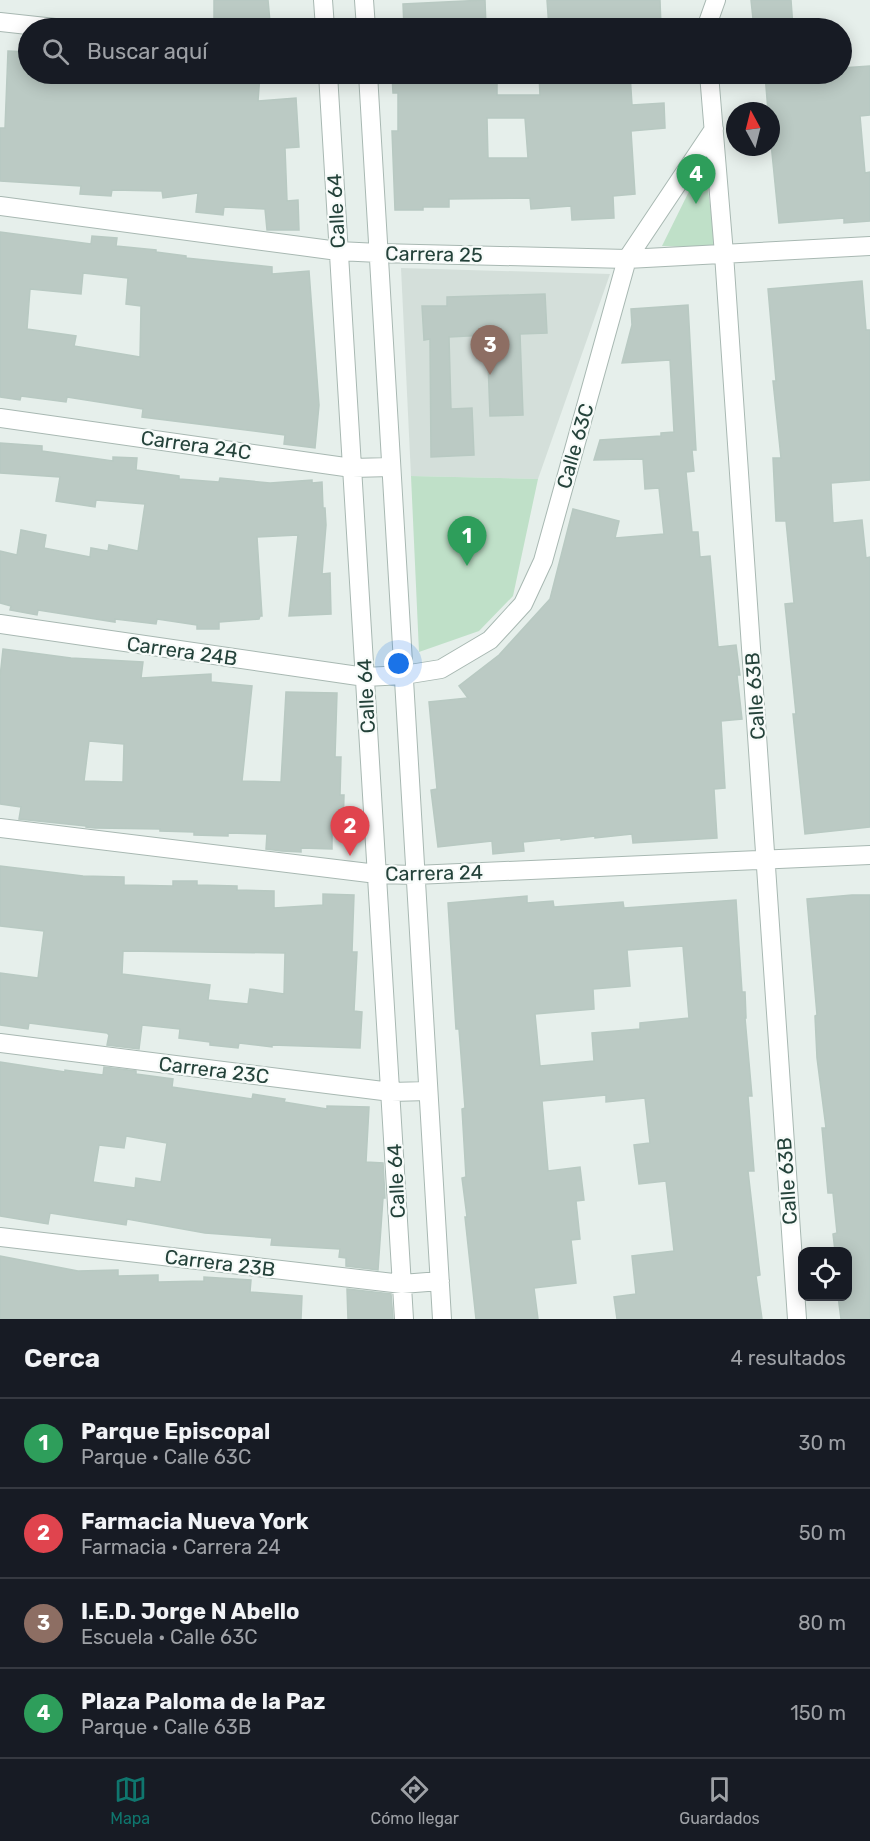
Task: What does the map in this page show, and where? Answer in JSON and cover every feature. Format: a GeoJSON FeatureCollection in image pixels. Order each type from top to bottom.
{"type":"FeatureCollection","features":[{"type":"Feature","properties":{"kind":"street"},"geometry":{"type":"LineString","coordinates":[[323,0],[324,18]]}},
{"type":"Feature","properties":{"kind":"street"},"geometry":{"type":"LineString","coordinates":[[364,0],[365,18]]}},
{"type":"Feature","properties":{"kind":"street"},"geometry":{"type":"LineString","coordinates":[[704,0],[705,18]]}},
{"type":"Feature","properties":{"kind":"street"},"geometry":{"type":"LineString","coordinates":[[710,18],[716,0]]}},
{"type":"Feature","properties":{"kind":"street"},"geometry":{"type":"LineString","coordinates":[[0,18],[0,22],[18,24]]}},
{"type":"Feature","properties":{"kind":"street","name":"Calle 64"},"geometry":{"type":"LineString","coordinates":[[329,84],[404,1319]]}},
{"type":"Feature","properties":{"kind":"street","name":"Calle 64"},"geometry":{"type":"LineString","coordinates":[[369,84],[442,1319]]}},
{"type":"Feature","properties":{"kind":"street","name":"Calle 63B"},"geometry":{"type":"LineString","coordinates":[[710,84],[724,254],[797,1319]]}},
{"type":"Feature","properties":{"kind":"street","name":"Calle 63C"},"geometry":{"type":"LineString","coordinates":[[365,677],[404,675],[441,669],[490,640],[523,604],[543,561],[627,259],[714,129]]}},
{"type":"Feature","properties":{"kind":"street","name":"Carrera 25"},"geometry":{"type":"LineString","coordinates":[[0,206],[338,251],[379,253],[627,259],[870,246]]}},
{"type":"Feature","properties":{"kind":"street","name":"Carrera 24C"},"geometry":{"type":"LineString","coordinates":[[0,418],[352,468],[392,467]]}},
{"type":"Feature","properties":{"kind":"street","name":"Carrera 24B"},"geometry":{"type":"LineString","coordinates":[[0,624],[365,677]]}},
{"type":"Feature","properties":{"kind":"street","name":"Carrera 24"},"geometry":{"type":"LineString","coordinates":[[0,828],[377,874],[416,875],[870,855]]}},
{"type":"Feature","properties":{"kind":"street","name":"Carrera 23C"},"geometry":{"type":"LineString","coordinates":[[0,1042],[391,1092],[428,1091]]}},
{"type":"Feature","properties":{"kind":"street","name":"Carrera 23B"},"geometry":{"type":"LineString","coordinates":[[0,1237],[402,1284],[440,1281]]}},
{"type":"Feature","properties":{"kind":"shaded area"},"geometry":{"type":"Polygon","coordinates":[[[401,268],[610,274],[538,479],[411,476],[401,268]]]}},
{"type":"Feature","properties":{"kind":"green space"},"geometry":{"type":"Polygon","coordinates":[[[704,161],[716,248],[662,246],[704,161]]]}},
{"type":"Feature","properties":{"kind":"green space"},"geometry":{"type":"Polygon","coordinates":[[[411,476],[538,479],[513,596],[479,631],[419,652],[411,476]]]}},
{"type":"Feature","properties":{"kind":"building"},"geometry":{"type":"Polygon","coordinates":[[[214,0],[268,0],[270,18],[214,18],[214,0]]]}},
{"type":"Feature","properties":{"kind":"building"},"geometry":{"type":"Polygon","coordinates":[[[485,0],[486,18],[404,18],[403,4],[485,0]]]}},
{"type":"Feature","properties":{"kind":"building"},"geometry":{"type":"Polygon","coordinates":[[[547,0],[660,0],[661,18],[548,18],[547,0]]]}},
{"type":"Feature","properties":{"kind":"building"},"geometry":{"type":"Polygon","coordinates":[[[751,0],[791,0],[792,18],[753,18],[751,0]]]}},
{"type":"Feature","properties":{"kind":"building"},"geometry":{"type":"Polygon","coordinates":[[[8,51],[18,52],[18,84],[259,84],[258,101],[296,98],[299,147],[285,148],[287,201],[298,200],[299,230],[267,230],[265,209],[224,207],[223,215],[196,212],[198,193],[163,198],[162,191],[112,190],[111,196],[80,194],[81,186],[0,181],[0,128],[5,128],[8,51]]]}},
{"type":"Feature","properties":{"kind":"building"},"geometry":{"type":"Polygon","coordinates":[[[870,66],[870,115],[860,116],[865,173],[870,172],[870,221],[844,223],[844,218],[779,223],[772,156],[780,156],[780,102],[767,102],[766,84],[852,84],[852,67],[870,66]]]}},
{"type":"Feature","properties":{"kind":"building"},"geometry":{"type":"Polygon","coordinates":[[[393,84],[497,84],[497,95],[540,95],[539,84],[631,84],[632,105],[664,103],[665,128],[631,131],[635,194],[613,196],[614,218],[572,220],[571,206],[531,209],[530,198],[449,199],[449,207],[395,210],[392,131],[398,131],[398,93],[393,93],[393,84]],[[487,118],[488,158],[528,158],[525,118],[487,118]]]}},
{"type":"Feature","properties":{"kind":"building"},"geometry":{"type":"Polygon","coordinates":[[[0,232],[91,244],[92,236],[117,238],[116,246],[156,250],[156,252],[186,256],[186,258],[272,267],[272,274],[309,271],[319,405],[315,448],[284,444],[285,435],[142,417],[143,409],[67,397],[66,402],[21,396],[20,400],[0,397],[0,232]],[[83,273],[81,294],[30,289],[27,329],[76,336],[74,346],[140,357],[141,306],[126,304],[128,278],[83,273]]]}},
{"type":"Feature","properties":{"kind":"building"},"geometry":{"type":"Polygon","coordinates":[[[862,281],[866,330],[870,330],[870,480],[831,483],[833,523],[862,520],[866,558],[870,557],[870,827],[805,834],[785,604],[794,603],[786,521],[776,521],[773,458],[781,458],[773,381],[776,381],[768,289],[862,281]]]}},
{"type":"Feature","properties":{"kind":"building"},"geometry":{"type":"Polygon","coordinates":[[[545,294],[547,333],[520,334],[523,415],[490,416],[487,335],[449,337],[451,409],[472,408],[474,455],[431,457],[430,339],[424,340],[422,306],[447,306],[447,297],[545,294]]]}},
{"type":"Feature","properties":{"kind":"building"},"geometry":{"type":"Polygon","coordinates":[[[688,305],[696,450],[692,450],[694,471],[686,472],[692,532],[698,532],[700,557],[710,556],[718,647],[736,645],[740,675],[737,675],[742,719],[721,721],[725,788],[714,789],[717,838],[633,843],[632,834],[561,840],[561,838],[523,842],[524,851],[493,854],[492,841],[438,847],[431,790],[437,789],[429,702],[468,698],[459,686],[499,655],[550,599],[573,509],[619,521],[615,538],[664,534],[659,488],[645,489],[643,459],[594,460],[600,440],[661,436],[661,433],[674,432],[670,360],[622,363],[632,325],[631,309],[688,305]]]}},
{"type":"Feature","properties":{"kind":"building"},"geometry":{"type":"Polygon","coordinates":[[[0,443],[42,446],[42,451],[113,461],[113,457],[137,458],[136,470],[179,476],[179,479],[219,482],[220,478],[270,483],[312,480],[312,483],[322,482],[326,525],[322,574],[330,573],[331,614],[289,616],[298,535],[257,537],[262,616],[259,619],[219,622],[219,629],[197,629],[197,625],[157,619],[156,624],[115,619],[115,622],[38,610],[37,615],[10,610],[11,606],[0,603],[0,551],[17,555],[21,530],[46,535],[44,548],[90,557],[91,548],[108,551],[109,545],[138,551],[145,504],[96,500],[95,507],[56,501],[60,477],[0,473],[0,443]]]}},
{"type":"Feature","properties":{"kind":"building"},"geometry":{"type":"Polygon","coordinates":[[[3,649],[71,658],[143,662],[141,678],[211,674],[211,682],[252,686],[242,781],[281,782],[286,692],[337,693],[335,757],[341,757],[340,795],[344,795],[343,830],[332,830],[332,849],[301,848],[301,852],[266,849],[267,834],[194,835],[194,832],[95,828],[19,819],[21,807],[0,804],[0,677],[3,649]],[[89,741],[84,781],[123,782],[124,744],[89,741]]]}},
{"type":"Feature","properties":{"kind":"building"},"geometry":{"type":"Polygon","coordinates":[[[0,866],[83,876],[124,877],[124,885],[173,886],[173,881],[197,881],[197,885],[237,886],[237,890],[274,891],[274,908],[323,905],[323,894],[354,895],[352,952],[357,952],[354,1011],[362,1012],[360,1048],[272,1045],[272,1047],[239,1043],[238,1048],[179,1038],[180,1029],[142,1025],[139,1049],[107,1045],[109,1035],[107,1033],[29,1023],[28,1029],[0,1025],[0,973],[38,978],[44,931],[0,926],[0,866]],[[123,951],[122,974],[210,985],[208,1000],[248,1004],[250,989],[284,994],[285,953],[123,951]]]}},
{"type":"Feature","properties":{"kind":"building"},"geometry":{"type":"Polygon","coordinates":[[[870,895],[870,1319],[841,1319],[839,1301],[852,1301],[852,1247],[835,1247],[833,1234],[837,1233],[833,1193],[828,1193],[822,1128],[826,1128],[817,1058],[815,1016],[817,1015],[807,899],[870,895]]]}},
{"type":"Feature","properties":{"kind":"building"},"geometry":{"type":"Polygon","coordinates":[[[527,896],[527,903],[553,901],[554,907],[623,902],[624,908],[736,900],[752,1096],[748,1096],[754,1171],[748,1171],[760,1275],[756,1276],[762,1319],[617,1319],[614,1297],[636,1294],[632,1256],[674,1251],[666,1181],[639,1184],[634,1145],[650,1143],[645,1098],[606,1102],[606,1095],[542,1101],[548,1171],[580,1167],[584,1200],[576,1201],[580,1239],[571,1240],[576,1283],[534,1288],[538,1319],[476,1319],[462,1178],[466,1177],[462,1109],[465,1108],[459,1029],[456,1029],[448,903],[527,896]],[[683,946],[627,950],[630,986],[593,989],[594,1009],[535,1014],[540,1066],[594,1061],[592,1033],[640,1029],[640,1023],[689,1018],[683,946]]]}},
{"type":"Feature","properties":{"kind":"building"},"geometry":{"type":"Polygon","coordinates":[[[0,1062],[103,1075],[104,1067],[173,1079],[172,1087],[252,1099],[253,1094],[327,1109],[327,1106],[369,1107],[366,1162],[383,1163],[385,1198],[383,1198],[378,1270],[346,1266],[346,1258],[339,1257],[340,1249],[271,1245],[272,1238],[205,1233],[127,1219],[126,1225],[50,1213],[48,1224],[0,1216],[0,1062]],[[126,1136],[124,1148],[99,1145],[93,1182],[135,1188],[136,1178],[161,1182],[167,1143],[126,1136]]]}},
{"type":"Feature","properties":{"kind":"building"},"geometry":{"type":"Polygon","coordinates":[[[0,1256],[78,1271],[118,1270],[118,1276],[158,1275],[158,1282],[204,1281],[204,1277],[251,1280],[250,1292],[302,1296],[301,1319],[0,1319],[0,1256]]]}},
{"type":"Feature","properties":{"kind":"building"},"geometry":{"type":"Polygon","coordinates":[[[347,1289],[391,1294],[393,1319],[348,1319],[347,1289]]]}},
{"type":"Feature","properties":{"kind":"place","name":"Plaza Paloma de la Paz"},"geometry":{"type":"Point","coordinates":[696,204]}},
{"type":"Feature","properties":{"kind":"place","name":"I.E.D. Jorge N Abello"},"geometry":{"type":"Point","coordinates":[490,375]}},
{"type":"Feature","properties":{"kind":"place","name":"Parque Episcopal"},"geometry":{"type":"Point","coordinates":[467,566]}},
{"type":"Feature","properties":{"kind":"place","name":"Farmacia Nueva York"},"geometry":{"type":"Point","coordinates":[350,856]}}]}
